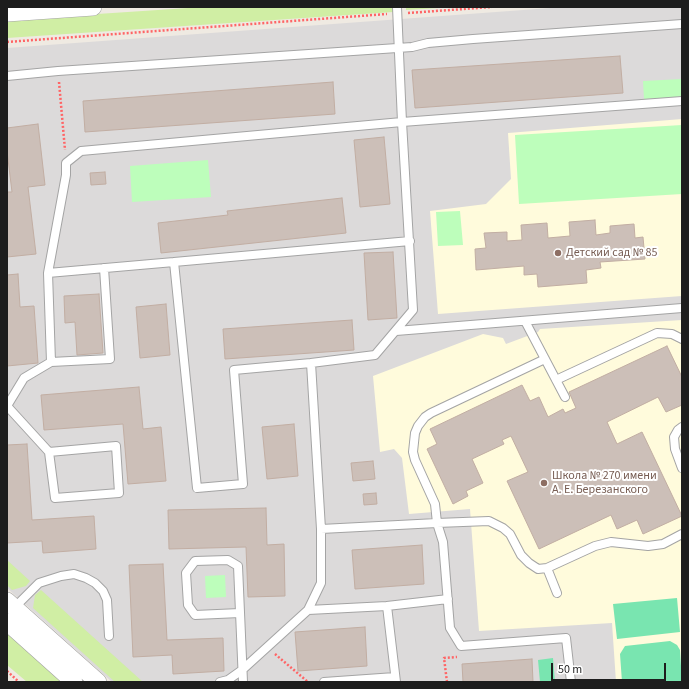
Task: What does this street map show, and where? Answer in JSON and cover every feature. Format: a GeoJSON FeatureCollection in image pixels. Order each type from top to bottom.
{"type":"FeatureCollection","features":[{"type":"Feature","properties":{"kind":"street"},"geometry":{"type":"LineString","coordinates":[[7,13],[93,7]]}},
{"type":"Feature","properties":{"kind":"street"},"geometry":{"type":"LineString","coordinates":[[9,612],[74,682]]}},
{"type":"Feature","properties":{"kind":"street"},"geometry":{"type":"LineString","coordinates":[[9,612],[98,682]]}},
{"type":"Feature","properties":{"kind":"lane"},"geometry":{"type":"LineString","coordinates":[[174,262],[196,488],[243,484],[234,370],[311,364],[375,355],[413,310],[397,10]]}},
{"type":"Feature","properties":{"kind":"lane"},"geometry":{"type":"LineString","coordinates":[[7,76],[682,24]]}},
{"type":"Feature","properties":{"kind":"lane"},"geometry":{"type":"LineString","coordinates":[[51,362],[48,273],[66,175],[66,163],[81,151],[402,122],[682,101]]}},
{"type":"Feature","properties":{"kind":"lane"},"geometry":{"type":"LineString","coordinates":[[48,273],[410,241]]}},
{"type":"Feature","properties":{"kind":"lane"},"geometry":{"type":"LineString","coordinates":[[49,452],[116,446],[119,493],[55,498],[49,452],[7,406],[24,378],[51,362],[110,359],[104,268]]}},
{"type":"Feature","properties":{"kind":"lane"},"geometry":{"type":"LineString","coordinates":[[396,331],[682,308]]}},
{"type":"Feature","properties":{"kind":"lane"},"geometry":{"type":"LineString","coordinates":[[526,321],[565,397]]}},
{"type":"Feature","properties":{"kind":"lane"},"geometry":{"type":"LineString","coordinates":[[556,380],[657,333],[672,334],[682,339]]}},
{"type":"Feature","properties":{"kind":"lane"},"geometry":{"type":"LineString","coordinates":[[545,359],[425,417],[418,426],[415,434],[413,452],[415,460],[435,504],[437,523],[443,542],[450,628],[461,646],[566,638],[571,682]]}},
{"type":"Feature","properties":{"kind":"lane"},"geometry":{"type":"LineString","coordinates":[[220,682],[228,680],[242,670],[308,610],[321,583],[321,529],[311,364]]}},
{"type":"Feature","properties":{"kind":"lane"},"geometry":{"type":"LineString","coordinates":[[682,427],[678,430],[674,437],[675,449],[682,468]]}},
{"type":"Feature","properties":{"kind":"lane"},"geometry":{"type":"LineString","coordinates":[[321,529],[489,521],[503,528],[510,534],[521,555],[538,569],[547,568],[595,546],[611,542],[648,546],[663,544],[682,534]]}},
{"type":"Feature","properties":{"kind":"lane"},"geometry":{"type":"LineString","coordinates":[[240,613],[195,615],[188,605],[186,573],[195,561],[228,560],[238,566],[243,682]]}},
{"type":"Feature","properties":{"kind":"lane"},"geometry":{"type":"LineString","coordinates":[[547,568],[557,593]]}},
{"type":"Feature","properties":{"kind":"lane"},"geometry":{"type":"LineString","coordinates":[[9,612],[39,583],[61,576],[74,574],[95,583],[103,591],[107,600],[109,636]]}},
{"type":"Feature","properties":{"kind":"lane"},"geometry":{"type":"LineString","coordinates":[[308,610],[387,606],[448,599]]}},
{"type":"Feature","properties":{"kind":"lane"},"geometry":{"type":"LineString","coordinates":[[324,682],[395,679],[387,606]]}},
{"type":"Feature","properties":{"kind":"path"},"geometry":{"type":"LineString","coordinates":[[7,42],[397,10],[492,7]]}},
{"type":"Feature","properties":{"kind":"path"},"geometry":{"type":"LineString","coordinates":[[60,84],[66,163]]}},
{"type":"Feature","properties":{"kind":"path"},"geometry":{"type":"LineString","coordinates":[[272,651],[308,682]]}},
{"type":"Feature","properties":{"kind":"path"},"geometry":{"type":"LineString","coordinates":[[447,682],[444,658],[460,657]]}},
{"type":"Feature","properties":{"kind":"path"},"geometry":{"type":"LineString","coordinates":[[7,671],[19,682]]}},
{"type":"Feature","properties":{"kind":"shaded area"},"geometry":{"type":"Polygon","coordinates":[[[564,7],[682,7],[682,682],[112,682],[7,588],[7,48],[564,7]]]}},
{"type":"Feature","properties":{"kind":"shaded area","name":"Детский сад № 85"},"geometry":{"type":"Polygon","coordinates":[[[682,119],[682,296],[438,314],[430,211],[486,204],[511,179],[508,133],[682,119]]]}},
{"type":"Feature","properties":{"kind":"shaded area","name":"Школа № 270 имени А. Е. Березанского"},"geometry":{"type":"Polygon","coordinates":[[[682,320],[682,682],[616,682],[612,623],[479,631],[470,509],[409,514],[402,458],[394,449],[380,452],[373,376],[483,334],[503,338],[506,344],[538,332],[540,329],[682,320]]]}},
{"type":"Feature","properties":{"kind":"green space"},"geometry":{"type":"Polygon","coordinates":[[[203,7],[393,7],[393,12],[7,38],[7,20],[203,7]]]}},
{"type":"Feature","properties":{"kind":"green space"},"geometry":{"type":"Polygon","coordinates":[[[406,7],[455,7],[406,10],[406,7]]]}},
{"type":"Feature","properties":{"kind":"green space"},"geometry":{"type":"Polygon","coordinates":[[[682,79],[682,97],[644,99],[643,81],[682,79]]]}},
{"type":"Feature","properties":{"kind":"green space"},"geometry":{"type":"Polygon","coordinates":[[[682,125],[682,194],[519,204],[515,135],[682,125]]]}},
{"type":"Feature","properties":{"kind":"green space"},"geometry":{"type":"Polygon","coordinates":[[[208,160],[211,197],[132,202],[130,166],[208,160]]]}},
{"type":"Feature","properties":{"kind":"green space"},"geometry":{"type":"Polygon","coordinates":[[[460,211],[463,245],[438,246],[436,212],[460,211]]]}},
{"type":"Feature","properties":{"kind":"green space"},"geometry":{"type":"Polygon","coordinates":[[[7,560],[30,581],[26,586],[12,590],[7,585],[7,560]]]}},
{"type":"Feature","properties":{"kind":"green space"},"geometry":{"type":"Polygon","coordinates":[[[225,575],[226,597],[206,598],[205,576],[225,575]]]}},
{"type":"Feature","properties":{"kind":"green space"},"geometry":{"type":"Polygon","coordinates":[[[41,590],[143,682],[115,682],[33,608],[35,595],[41,590]]]}},
{"type":"Feature","properties":{"kind":"green space"},"geometry":{"type":"Polygon","coordinates":[[[677,598],[680,632],[617,639],[613,604],[677,598]]]}},
{"type":"Feature","properties":{"kind":"green space"},"geometry":{"type":"Polygon","coordinates":[[[7,631],[64,682],[27,682],[7,665],[7,631]]]}},
{"type":"Feature","properties":{"kind":"green space"},"geometry":{"type":"Polygon","coordinates":[[[670,641],[677,645],[680,650],[682,682],[622,682],[620,654],[625,646],[670,641]]]}},
{"type":"Feature","properties":{"kind":"green space"},"geometry":{"type":"Polygon","coordinates":[[[553,658],[555,682],[540,682],[538,660],[553,658]]]}},
{"type":"Feature","properties":{"kind":"building"},"geometry":{"type":"Polygon","coordinates":[[[620,56],[623,93],[415,108],[412,70],[620,56]]]}},
{"type":"Feature","properties":{"kind":"building"},"geometry":{"type":"Polygon","coordinates":[[[333,82],[335,114],[85,132],[83,101],[333,82]]]}},
{"type":"Feature","properties":{"kind":"building"},"geometry":{"type":"Polygon","coordinates":[[[38,124],[45,185],[28,187],[36,254],[7,257],[7,192],[12,192],[7,151],[7,128],[38,124]]]}},
{"type":"Feature","properties":{"kind":"building"},"geometry":{"type":"Polygon","coordinates":[[[384,137],[390,204],[360,207],[354,140],[384,137]]]}},
{"type":"Feature","properties":{"kind":"building"},"geometry":{"type":"Polygon","coordinates":[[[105,172],[106,184],[91,185],[90,173],[105,172]]]}},
{"type":"Feature","properties":{"kind":"building"},"geometry":{"type":"Polygon","coordinates":[[[342,198],[346,233],[161,253],[158,223],[228,215],[227,211],[342,198]]]}},
{"type":"Feature","properties":{"kind":"building"},"geometry":{"type":"Polygon","coordinates":[[[595,220],[596,235],[610,233],[610,226],[634,224],[635,238],[643,237],[645,259],[600,262],[601,268],[586,270],[587,283],[538,287],[537,274],[524,275],[524,266],[476,270],[475,249],[486,248],[484,233],[507,232],[507,241],[522,240],[521,225],[547,223],[548,238],[570,236],[569,222],[595,220]]]}},
{"type":"Feature","properties":{"kind":"building"},"geometry":{"type":"Polygon","coordinates":[[[393,252],[397,318],[368,320],[364,253],[393,252]]]}},
{"type":"Feature","properties":{"kind":"building"},"geometry":{"type":"Polygon","coordinates":[[[18,274],[20,307],[34,306],[38,363],[7,366],[7,275],[18,274]]]}},
{"type":"Feature","properties":{"kind":"building"},"geometry":{"type":"Polygon","coordinates":[[[99,294],[103,353],[77,355],[75,322],[65,323],[64,296],[99,294]]]}},
{"type":"Feature","properties":{"kind":"building"},"geometry":{"type":"Polygon","coordinates":[[[166,304],[170,355],[140,358],[136,307],[166,304]]]}},
{"type":"Feature","properties":{"kind":"building"},"geometry":{"type":"Polygon","coordinates":[[[352,320],[354,350],[225,359],[223,329],[352,320]]]}},
{"type":"Feature","properties":{"kind":"building"},"geometry":{"type":"Polygon","coordinates":[[[667,346],[682,377],[682,405],[666,412],[658,397],[607,422],[617,444],[642,432],[682,516],[643,534],[637,520],[617,529],[611,515],[539,549],[507,481],[528,472],[511,436],[502,440],[504,444],[472,459],[483,483],[466,491],[468,496],[453,504],[427,449],[437,444],[430,429],[522,385],[530,401],[539,397],[548,417],[563,409],[565,413],[576,408],[569,392],[667,346]]]}},
{"type":"Feature","properties":{"kind":"building"},"geometry":{"type":"Polygon","coordinates":[[[139,387],[143,429],[161,427],[166,481],[128,484],[123,424],[44,430],[41,395],[139,387]]]}},
{"type":"Feature","properties":{"kind":"building"},"geometry":{"type":"Polygon","coordinates":[[[294,424],[298,476],[267,479],[262,427],[294,424]]]}},
{"type":"Feature","properties":{"kind":"building"},"geometry":{"type":"Polygon","coordinates":[[[27,444],[32,520],[94,516],[96,549],[43,553],[42,541],[7,543],[7,445],[27,444]]]}},
{"type":"Feature","properties":{"kind":"building"},"geometry":{"type":"Polygon","coordinates":[[[373,461],[375,479],[353,481],[351,463],[373,461]]]}},
{"type":"Feature","properties":{"kind":"building"},"geometry":{"type":"Polygon","coordinates":[[[376,493],[377,504],[364,505],[363,494],[376,493]]]}},
{"type":"Feature","properties":{"kind":"building"},"geometry":{"type":"Polygon","coordinates":[[[266,508],[267,545],[284,544],[285,596],[248,597],[246,547],[169,549],[168,510],[266,508]]]}},
{"type":"Feature","properties":{"kind":"building"},"geometry":{"type":"Polygon","coordinates":[[[422,545],[424,584],[355,589],[352,550],[422,545]]]}},
{"type":"Feature","properties":{"kind":"building"},"geometry":{"type":"Polygon","coordinates":[[[163,564],[167,640],[223,638],[224,671],[173,674],[172,655],[133,657],[129,565],[163,564]]]}},
{"type":"Feature","properties":{"kind":"building"},"geometry":{"type":"Polygon","coordinates":[[[365,627],[367,666],[298,671],[295,632],[365,627]]]}},
{"type":"Feature","properties":{"kind":"building"},"geometry":{"type":"Polygon","coordinates":[[[532,659],[533,682],[463,682],[462,664],[532,659]]]}},
{"type":"Feature","properties":{"kind":"place","name":"Детский сад № 85"},"geometry":{"type":"Point","coordinates":[558,253]}},
{"type":"Feature","properties":{"kind":"place","name":"Школа № 270 имени А. Е. Березанского"},"geometry":{"type":"Point","coordinates":[544,483]}}]}
